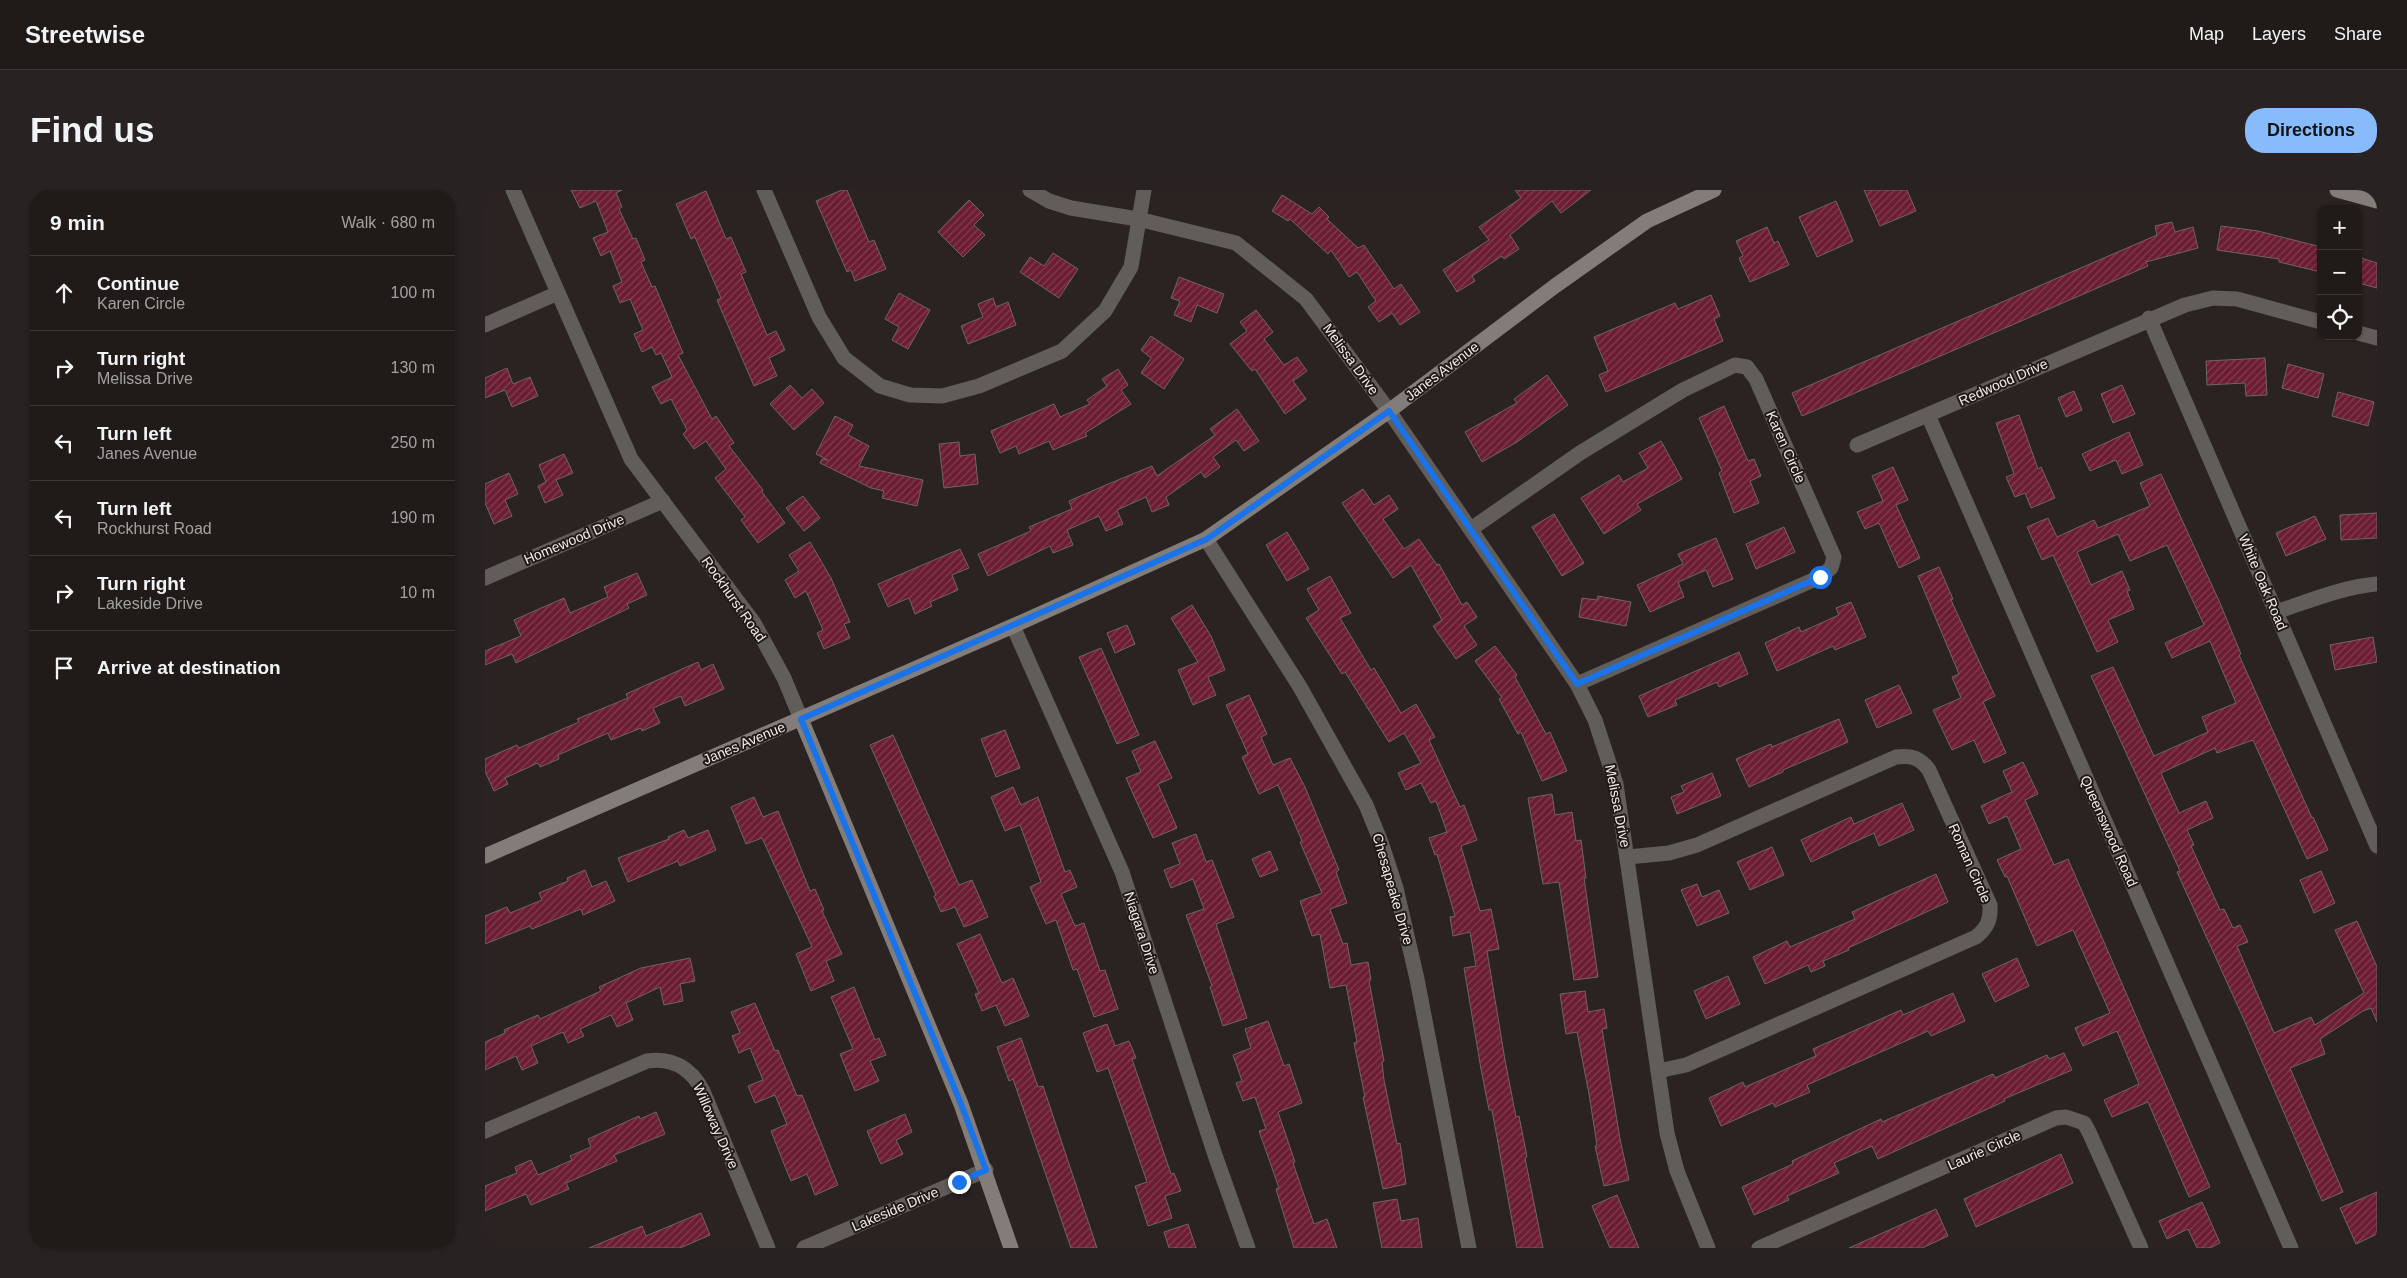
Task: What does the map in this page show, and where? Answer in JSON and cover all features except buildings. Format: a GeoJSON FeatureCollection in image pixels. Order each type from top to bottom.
{"type":"FeatureCollection","features":[{"type":"Feature","properties":{"kind":"street","name":"Rockhurst Road"},"geometry":{"type":"LineString","coordinates":[[513,190],[631,459],[755,623],[784,678],[961,1104],[986,1170],[1011,1248]]}},
{"type":"Feature","properties":{"kind":"street"},"geometry":{"type":"LineString","coordinates":[[764,190],[819,317],[843,358],[880,386],[910,395],[942,396],[979,386],[1062,351],[1105,310],[1131,267],[1144,190]]}},
{"type":"Feature","properties":{"kind":"street","name":"Melissa Drive"},"geometry":{"type":"LineString","coordinates":[[1030,190],[1049,201],[1071,208],[1139,219],[1236,243],[1306,299],[1389,411],[1577,684],[1595,720],[1616,784],[1667,1133],[1677,1171],[1708,1248]]}},
{"type":"Feature","properties":{"kind":"street","name":"Janes Avenue"},"geometry":{"type":"LineString","coordinates":[[485,856],[1013,626],[1207,539],[1389,411],[1555,286],[1647,221],[1715,190]]}},
{"type":"Feature","properties":{"kind":"street"},"geometry":{"type":"LineString","coordinates":[[2337,190],[2377,201]]}},
{"type":"Feature","properties":{"kind":"street"},"geometry":{"type":"LineString","coordinates":[[485,325],[558,293]]}},
{"type":"Feature","properties":{"kind":"street","name":"Redwood Drive"},"geometry":{"type":"LineString","coordinates":[[1857,445],[2149,318],[2185,305],[2213,298],[2237,298],[2317,321]]}},
{"type":"Feature","properties":{"kind":"street","name":"White Oak Road"},"geometry":{"type":"LineString","coordinates":[[2149,318],[2377,846]]}},
{"type":"Feature","properties":{"kind":"street"},"geometry":{"type":"LineString","coordinates":[[2362,334],[2377,338]]}},
{"type":"Feature","properties":{"kind":"street","name":"Karen Circle"},"geometry":{"type":"LineString","coordinates":[[1471,529],[1580,453],[1683,390],[1735,366],[1747,367],[1756,379],[1834,557],[1831,568],[1820,577],[1577,684]]}},
{"type":"Feature","properties":{"kind":"street","name":"Queenswood Road"},"geometry":{"type":"LineString","coordinates":[[1928,415],[2291,1248]]}},
{"type":"Feature","properties":{"kind":"street","name":"Homewood Drive"},"geometry":{"type":"LineString","coordinates":[[485,578],[663,501]]}},
{"type":"Feature","properties":{"kind":"street","name":"Chesapeake Drive"},"geometry":{"type":"LineString","coordinates":[[1207,539],[1313,711],[1366,804],[1381,842],[1395,888],[1417,978],[1469,1248]]}},
{"type":"Feature","properties":{"kind":"street"},"geometry":{"type":"LineString","coordinates":[[2276,612],[2332,593],[2361,585],[2377,584]]}},
{"type":"Feature","properties":{"kind":"street","name":"Niagara Drive"},"geometry":{"type":"LineString","coordinates":[[1013,626],[1122,872],[1215,1155],[1248,1248]]}},
{"type":"Feature","properties":{"kind":"street","name":"Roman Circle"},"geometry":{"type":"LineString","coordinates":[[1628,857],[1669,853],[1697,846],[1897,757],[1913,756],[1923,761],[1929,770],[1990,905],[1988,923],[1984,930],[1975,937],[1686,1066],[1658,1071]]}},
{"type":"Feature","properties":{"kind":"street","name":"Willoway Drive"},"geometry":{"type":"LineString","coordinates":[[485,1131],[647,1061],[658,1059],[682,1066],[690,1072],[703,1091],[768,1248]]}},
{"type":"Feature","properties":{"kind":"street","name":"Laurie Circle"},"geometry":{"type":"LineString","coordinates":[[1759,1248],[2056,1118],[2066,1117],[2077,1118],[2084,1123],[2141,1248]]}},
{"type":"Feature","properties":{"kind":"street","name":"Lakeside Drive"},"geometry":{"type":"LineString","coordinates":[[804,1248],[986,1170]]}},
{"type":"Feature","properties":{"kind":"route"},"geometry":{"type":"LineString","coordinates":[[959,1182],[986,1170],[961,1104],[801,719],[1207,539],[1389,411],[1577,684],[1820,577]]}}]}
